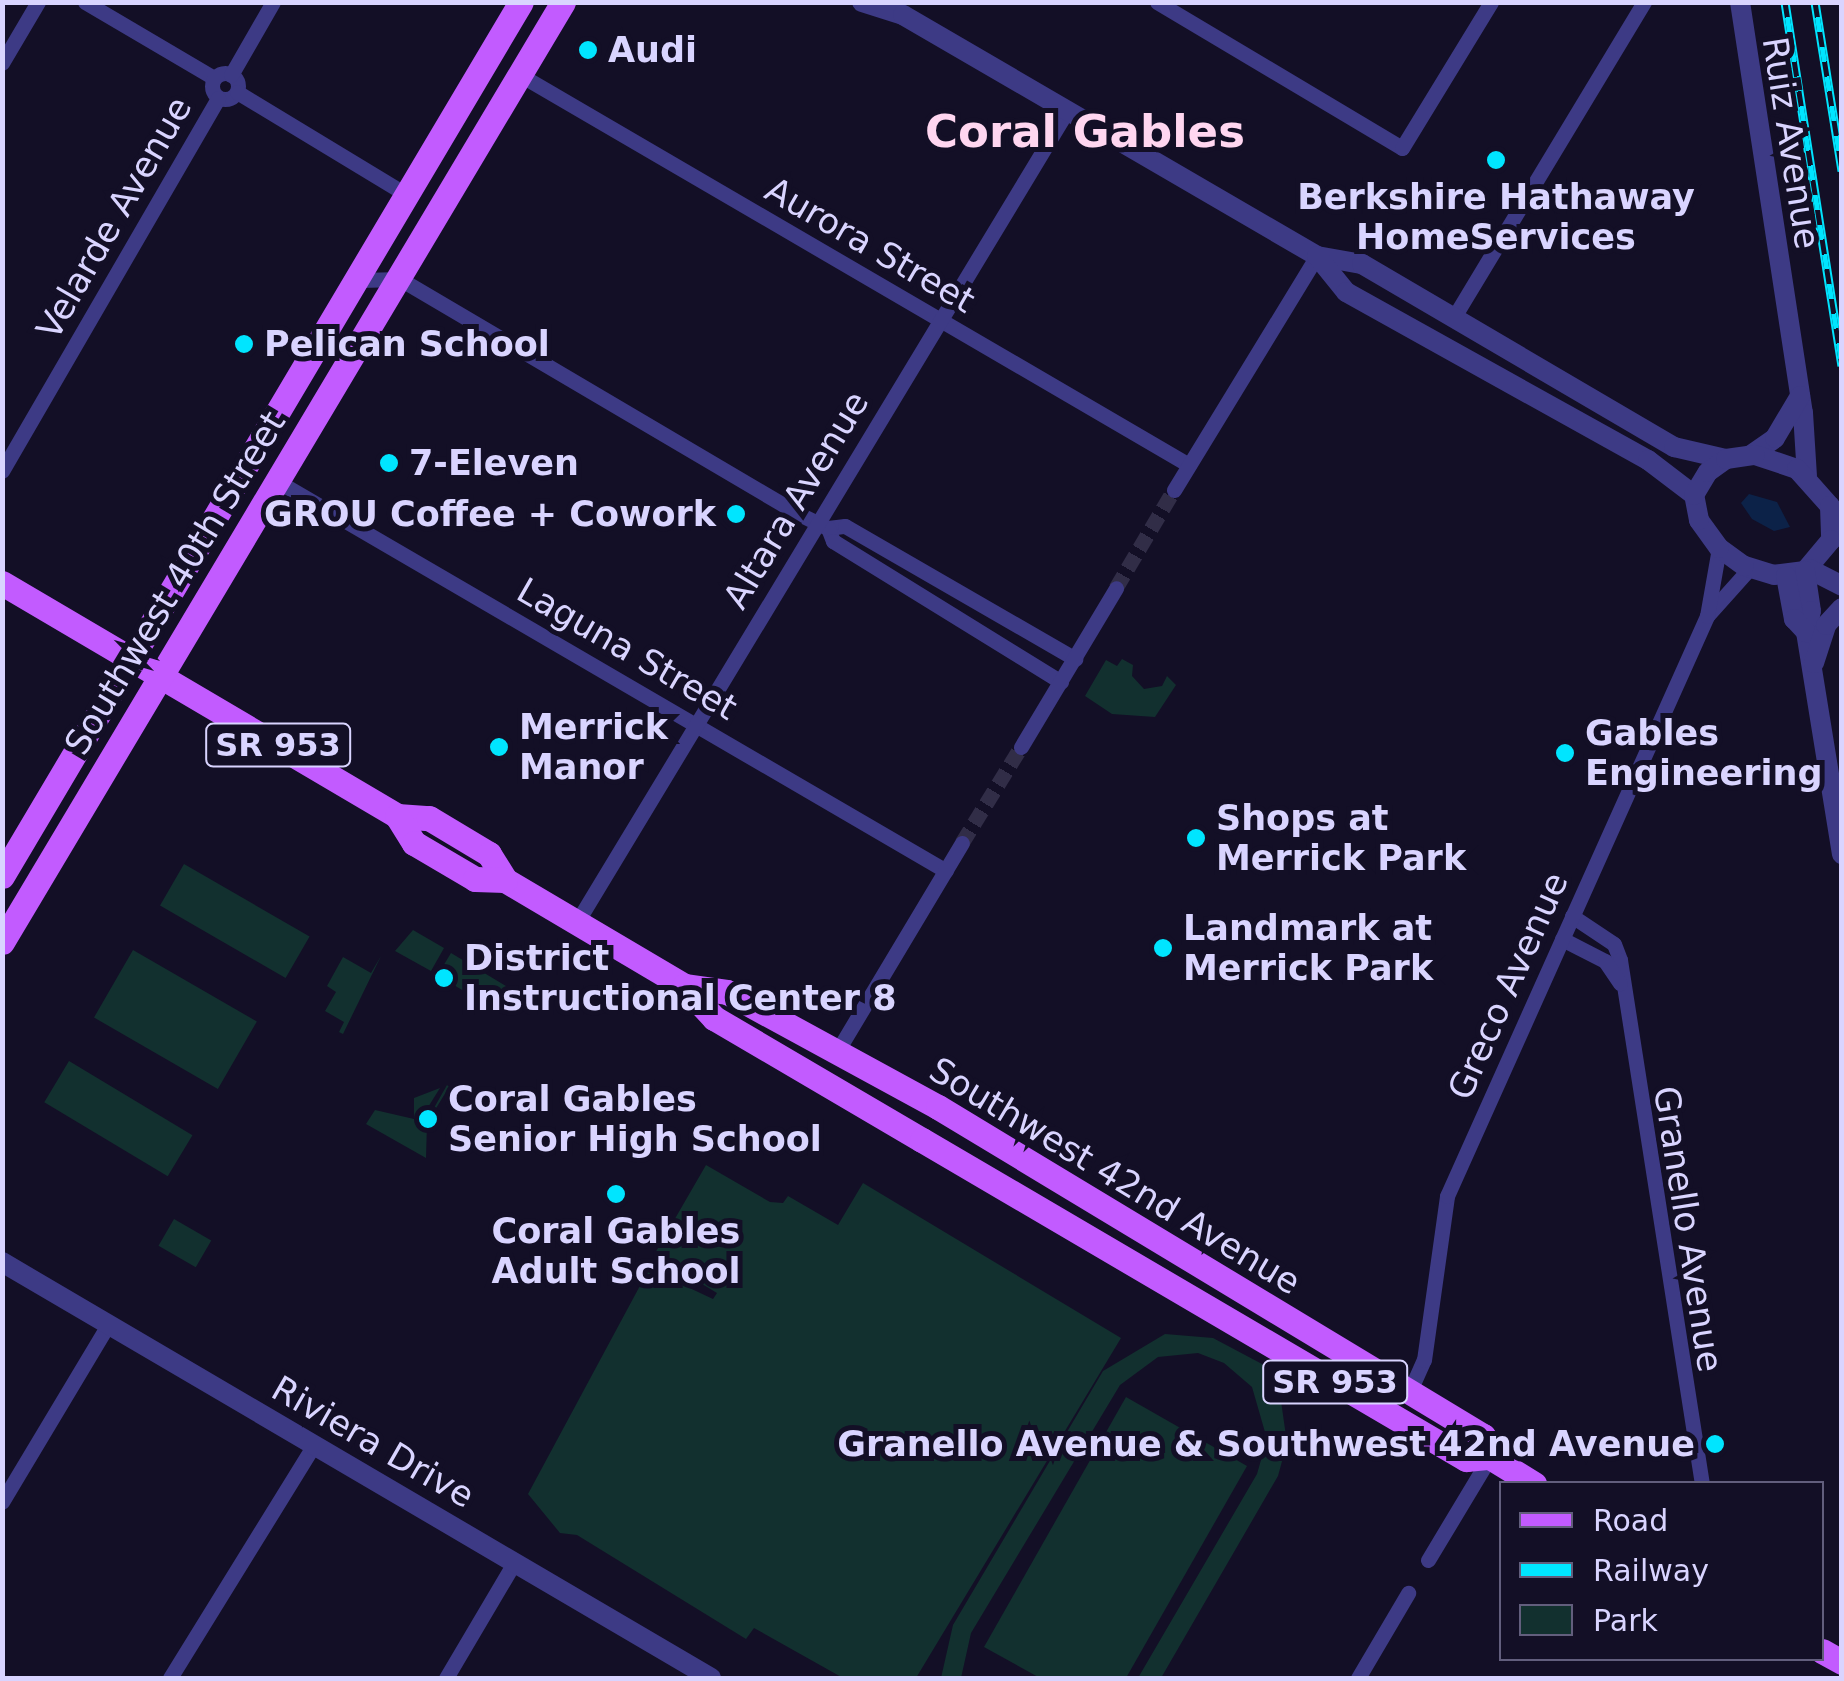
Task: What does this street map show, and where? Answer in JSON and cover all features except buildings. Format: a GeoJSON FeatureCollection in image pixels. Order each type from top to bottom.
{"type":"FeatureCollection","features":[{"type":"Feature","properties":{"kind":"main road","name":"Southwest 40th Street"},"geometry":{"type":"LineString","coordinates":[[2,876],[360,280],[521,2]]}},
{"type":"Feature","properties":{"kind":"main road","name":"Southwest 40th Street"},"geometry":{"type":"LineString","coordinates":[[2,942],[563,2]]}},
{"type":"Feature","properties":{"kind":"main road","name":"Southwest 42nd Avenue"},"geometry":{"type":"LineString","coordinates":[[2,583],[397,816],[414,843],[429,852],[475,879],[505,880],[684,986],[714,1018],[1184,1294],[1466,1459],[1490,1457],[1529,1481]]}},
{"type":"Feature","properties":{"kind":"main road","name":"Southwest 42nd Avenue"},"geometry":{"type":"LineString","coordinates":[[684,986],[726,992],[835,1055],[938,1107],[1482,1436],[1490,1457]]}},
{"type":"Feature","properties":{"kind":"main road"},"geometry":{"type":"LineString","coordinates":[[1184,1294],[1201,1264]]}},
{"type":"Feature","properties":{"kind":"street"},"geometry":{"type":"LineString","coordinates":[[2,63],[38,2]]}},
{"type":"Feature","properties":{"kind":"street"},"geometry":{"type":"LineString","coordinates":[[85,2],[214,78],[231,74],[237,92],[409,196]]}},
{"type":"Feature","properties":{"kind":"street","name":"Velarde Avenue"},"geometry":{"type":"LineString","coordinates":[[231,74],[273,2]]}},
{"type":"Feature","properties":{"kind":"street"},"geometry":{"type":"LineString","coordinates":[[862,2],[898,9],[1317,256],[1362,264],[1674,447],[1726,459],[1751,456],[1807,476],[1837,521],[1828,548],[1800,572],[1794,619],[1806,632],[1842,854]]}},
{"type":"Feature","properties":{"kind":"street"},"geometry":{"type":"LineString","coordinates":[[1165,5],[1402,148],[1490,2]]}},
{"type":"Feature","properties":{"kind":"street"},"geometry":{"type":"LineString","coordinates":[[1454,317],[1644,2]]}},
{"type":"Feature","properties":{"kind":"street","name":"Ruiz Avenue"},"geometry":{"type":"LineString","coordinates":[[1737,8],[1800,396],[1807,476]]}},
{"type":"Feature","properties":{"kind":"street","name":"Aurora Street"},"geometry":{"type":"LineString","coordinates":[[522,76],[1189,465]]}},
{"type":"Feature","properties":{"kind":"street"},"geometry":{"type":"LineString","coordinates":[[214,78],[218,98],[237,92]]}},
{"type":"Feature","properties":{"kind":"street","name":"Velarde Avenue"},"geometry":{"type":"LineString","coordinates":[[2,471],[218,98]]}},
{"type":"Feature","properties":{"kind":"street","name":"Altara Avenue"},"geometry":{"type":"LineString","coordinates":[[577,922],[696,724],[823,525],[940,320],[1067,111]]}},
{"type":"Feature","properties":{"kind":"street"},"geometry":{"type":"LineString","coordinates":[[1174,490],[1317,256]]}},
{"type":"Feature","properties":{"kind":"street"},"geometry":{"type":"LineString","coordinates":[[1317,256],[1346,292],[1653,463],[1694,496],[1700,520],[1719,548],[1750,568],[1800,572],[1842,586]]}},
{"type":"Feature","properties":{"kind":"street"},"geometry":{"type":"LineString","coordinates":[[360,280],[400,279],[823,525],[844,526],[1075,659]]}},
{"type":"Feature","properties":{"kind":"street"},"geometry":{"type":"LineString","coordinates":[[1751,456],[1781,430],[1800,396]]}},
{"type":"Feature","properties":{"kind":"street"},"geometry":{"type":"LineString","coordinates":[[1694,496],[1708,472],[1726,459]]}},
{"type":"Feature","properties":{"kind":"street","name":"Laguna Street"},"geometry":{"type":"LineString","coordinates":[[277,481],[946,870]]}},
{"type":"Feature","properties":{"kind":"street"},"geometry":{"type":"LineString","coordinates":[[823,525],[832,542],[1060,682]]}},
{"type":"Feature","properties":{"kind":"street","name":"Greco Avenue"},"geometry":{"type":"LineString","coordinates":[[1409,1392],[1424,1360],[1442,1208],[1707,616],[1719,548]]}},
{"type":"Feature","properties":{"kind":"street","name":"Greco Avenue"},"geometry":{"type":"LineString","coordinates":[[1707,616],[1750,568]]}},
{"type":"Feature","properties":{"kind":"street"},"geometry":{"type":"LineString","coordinates":[[1021,747],[1116,588]]}},
{"type":"Feature","properties":{"kind":"street"},"geometry":{"type":"LineString","coordinates":[[1812,670],[1826,625],[1842,608]]}},
{"type":"Feature","properties":{"kind":"street"},"geometry":{"type":"LineString","coordinates":[[985,635],[998,614]]}},
{"type":"Feature","properties":{"kind":"street"},"geometry":{"type":"LineString","coordinates":[[835,1055],[962,843]]}},
{"type":"Feature","properties":{"kind":"street","name":"Granello Avenue"},"geometry":{"type":"LineString","coordinates":[[1572,916],[1614,944],[1702,1481]]}},
{"type":"Feature","properties":{"kind":"street"},"geometry":{"type":"LineString","coordinates":[[1562,939],[1605,962],[1620,983]]}},
{"type":"Feature","properties":{"kind":"street","name":"Riviera Drive"},"geometry":{"type":"LineString","coordinates":[[2,1262],[711,1678]]}},
{"type":"Feature","properties":{"kind":"street"},"geometry":{"type":"LineString","coordinates":[[2,1502],[108,1325]]}},
{"type":"Feature","properties":{"kind":"street"},"geometry":{"type":"LineString","coordinates":[[170,1678],[314,1446]]}},
{"type":"Feature","properties":{"kind":"street"},"geometry":{"type":"LineString","coordinates":[[1428,1560],[1490,1457]]}},
{"type":"Feature","properties":{"kind":"street"},"geometry":{"type":"LineString","coordinates":[[446,1678],[514,1563]]}},
{"type":"Feature","properties":{"kind":"street"},"geometry":{"type":"LineString","coordinates":[[1358,1678],[1408,1593]]}},
{"type":"Feature","properties":{"kind":"green space"},"geometry":{"type":"Polygon","coordinates":[[[1122,659],[1133,665],[1132,676],[1144,689],[1162,686],[1167,676],[1176,685],[1155,717],[1112,714],[1085,696],[1106,660],[1117,666],[1122,659]]]}},
{"type":"Feature","properties":{"kind":"green space"},"geometry":{"type":"Polygon","coordinates":[[[184,864],[310,936],[286,978],[160,906],[184,864]]]}},
{"type":"Feature","properties":{"kind":"green space"},"geometry":{"type":"Polygon","coordinates":[[[413,930],[444,948],[431,971],[395,951],[413,930]]]}},
{"type":"Feature","properties":{"kind":"green space"},"geometry":{"type":"Polygon","coordinates":[[[133,950],[257,1022],[218,1089],[94,1018],[133,950]]]}},
{"type":"Feature","properties":{"kind":"green space"},"geometry":{"type":"Polygon","coordinates":[[[451,953],[507,986],[493,1009],[438,975],[451,953]]]}},
{"type":"Feature","properties":{"kind":"green space"},"geometry":{"type":"Polygon","coordinates":[[[381,956],[343,1034],[339,1032],[344,1022],[325,1011],[336,992],[327,986],[343,957],[371,973],[381,956]]]}},
{"type":"Feature","properties":{"kind":"green space"},"geometry":{"type":"Polygon","coordinates":[[[69,1061],[192,1135],[168,1176],[44,1102],[69,1061]]]}},
{"type":"Feature","properties":{"kind":"green space"},"geometry":{"type":"Polygon","coordinates":[[[447,1085],[427,1123],[426,1158],[366,1124],[375,1110],[414,1119],[414,1098],[440,1088],[425,1112],[430,1115],[447,1085]]]}},
{"type":"Feature","properties":{"kind":"green space"},"geometry":{"type":"Polygon","coordinates":[[[706,1165],[770,1202],[783,1203],[788,1196],[838,1225],[863,1183],[1121,1338],[916,1678],[843,1678],[754,1628],[746,1639],[577,1535],[560,1533],[528,1494],[649,1269],[713,1299],[717,1293],[654,1255],[706,1165]]]}},
{"type":"Feature","properties":{"kind":"green space"},"geometry":{"type":"Polygon","coordinates":[[[174,1219],[211,1240],[196,1267],[158,1246],[174,1219]]]}},
{"type":"Feature","properties":{"kind":"green space"},"geometry":{"type":"Polygon","coordinates":[[[1165,1334],[1213,1338],[1262,1364],[1280,1394],[1287,1443],[1278,1476],[1161,1678],[1138,1678],[1257,1474],[1267,1439],[1252,1387],[1224,1363],[1198,1353],[1158,1357],[1120,1385],[971,1633],[961,1678],[941,1678],[953,1625],[1103,1371],[1165,1334]]]}},
{"type":"Feature","properties":{"kind":"green space"},"geometry":{"type":"Polygon","coordinates":[[[1126,1397],[1247,1466],[1126,1678],[1040,1678],[984,1647],[1126,1397]]]}},
{"type":"Feature","properties":{"kind":"water"},"geometry":{"type":"Polygon","coordinates":[[[1749,494],[1777,502],[1790,527],[1774,531],[1752,519],[1741,503],[1749,494]]]}},
{"type":"Feature","properties":{"kind":"tunnel"},"geometry":{"type":"LineString","coordinates":[[1116,588],[1174,490]]}},
{"type":"Feature","properties":{"kind":"tunnel"},"geometry":{"type":"LineString","coordinates":[[962,843],[1021,747]]}},
{"type":"Feature","properties":{"kind":"railway"},"geometry":{"type":"LineString","coordinates":[[1785,2],[1842,366]]}},
{"type":"Feature","properties":{"kind":"railway"},"geometry":{"type":"LineString","coordinates":[[1815,2],[1842,171]]}},
{"type":"Feature","properties":{"kind":"place","name":"Audi"},"geometry":{"type":"Point","coordinates":[588,50]}},
{"type":"Feature","properties":{"kind":"place","name":"Berkshire Hathaway HomeServices"},"geometry":{"type":"Point","coordinates":[1496,160]}},
{"type":"Feature","properties":{"kind":"place","name":"Pelican School"},"geometry":{"type":"Point","coordinates":[244,344]}},
{"type":"Feature","properties":{"kind":"place","name":"7-Eleven"},"geometry":{"type":"Point","coordinates":[389,463]}},
{"type":"Feature","properties":{"kind":"place","name":"GROU Coffee + Cowork"},"geometry":{"type":"Point","coordinates":[736,514]}},
{"type":"Feature","properties":{"kind":"place","name":"Merrick Manor"},"geometry":{"type":"Point","coordinates":[499,747]}},
{"type":"Feature","properties":{"kind":"place","name":"Gables Engineering"},"geometry":{"type":"Point","coordinates":[1565,753]}},
{"type":"Feature","properties":{"kind":"place","name":"Shops at Merrick Park"},"geometry":{"type":"Point","coordinates":[1196,838]}},
{"type":"Feature","properties":{"kind":"place","name":"Landmark at Merrick Park"},"geometry":{"type":"Point","coordinates":[1163,948]}},
{"type":"Feature","properties":{"kind":"place","name":"District Instructional Center 8"},"geometry":{"type":"Point","coordinates":[444,978]}},
{"type":"Feature","properties":{"kind":"place","name":"Coral Gables Senior High School"},"geometry":{"type":"Point","coordinates":[428,1119]}},
{"type":"Feature","properties":{"kind":"place","name":"Coral Gables Adult School"},"geometry":{"type":"Point","coordinates":[616,1194]}},
{"type":"Feature","properties":{"kind":"place","name":"Granello Avenue & Southwest 42nd Avenue"},"geometry":{"type":"Point","coordinates":[1715,1444]}},
{"type":"Feature","properties":{"kind":"district","name":"Coral Gables"},"geometry":{"type":"Point","coordinates":[1085,132]}}]}
